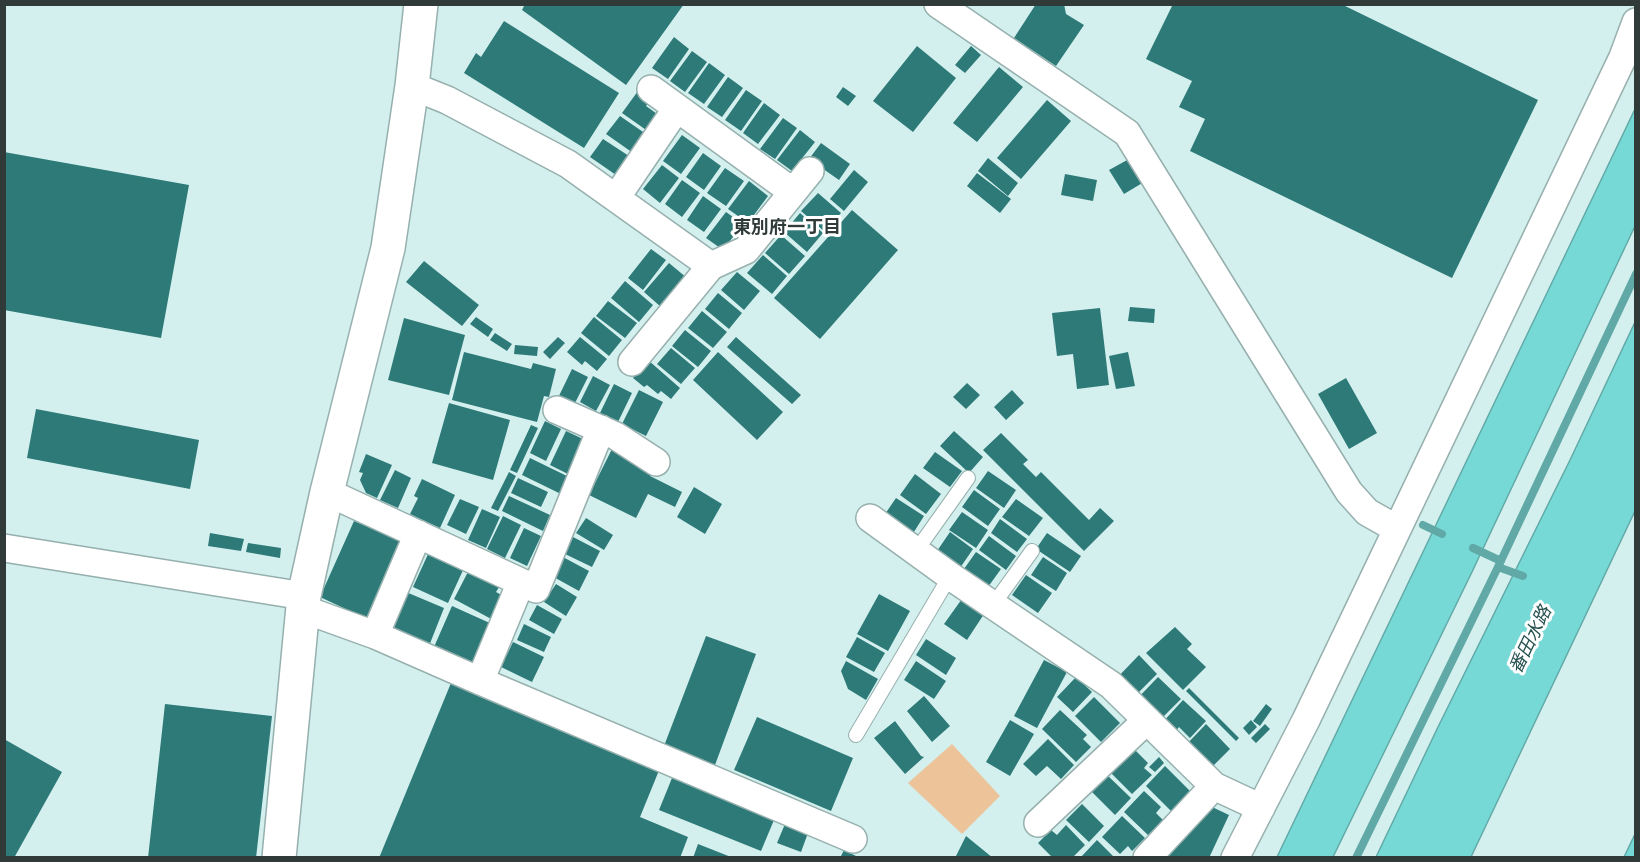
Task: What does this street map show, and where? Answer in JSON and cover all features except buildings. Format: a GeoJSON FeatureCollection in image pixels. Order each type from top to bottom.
{"type":"FeatureCollection","features":[{"type":"Feature","properties":{"kind":"street"},"geometry":{"type":"LineString","coordinates":[[279,858],[304,603],[327,492],[388,248],[412,86],[421,4]]}},
{"type":"Feature","properties":{"kind":"street"},"geometry":{"type":"LineString","coordinates":[[938,4],[1127,133],[1349,492],[1367,512],[1397,529]]}},
{"type":"Feature","properties":{"kind":"street"},"geometry":{"type":"LineString","coordinates":[[1235,858],[1306,720],[1623,57],[1635,22]]}},
{"type":"Feature","properties":{"kind":"street"},"geometry":{"type":"LineString","coordinates":[[412,86],[447,100],[568,164],[711,266]]}},
{"type":"Feature","properties":{"kind":"street"},"geometry":{"type":"LineString","coordinates":[[651,89],[793,192]]}},
{"type":"Feature","properties":{"kind":"street"},"geometry":{"type":"LineString","coordinates":[[616,198],[677,108]]}},
{"type":"Feature","properties":{"kind":"street"},"geometry":{"type":"LineString","coordinates":[[632,362],[711,266],[746,250],[810,171]]}},
{"type":"Feature","properties":{"kind":"street"},"geometry":{"type":"LineString","coordinates":[[557,410],[616,436],[656,462]]}},
{"type":"Feature","properties":{"kind":"street"},"geometry":{"type":"LineString","coordinates":[[327,492],[536,590],[601,429]]}},
{"type":"Feature","properties":{"kind":"street"},"geometry":{"type":"LineString","coordinates":[[870,518],[950,576],[1111,685],[1214,786],[1261,808]]}},
{"type":"Feature","properties":{"kind":"street"},"geometry":{"type":"LineString","coordinates":[[375,634],[418,534]]}},
{"type":"Feature","properties":{"kind":"street"},"geometry":{"type":"LineString","coordinates":[[4,548],[304,603],[480,681],[853,839]]}},
{"type":"Feature","properties":{"kind":"street"},"geometry":{"type":"LineString","coordinates":[[480,681],[520,582]]}},
{"type":"Feature","properties":{"kind":"street"},"geometry":{"type":"LineString","coordinates":[[1038,823],[1147,720]]}},
{"type":"Feature","properties":{"kind":"street"},"geometry":{"type":"LineString","coordinates":[[1146,858],[1214,786]]}},
{"type":"Feature","properties":{"kind":"lane"},"geometry":{"type":"LineString","coordinates":[[915,551],[968,478]]}},
{"type":"Feature","properties":{"kind":"lane"},"geometry":{"type":"LineString","coordinates":[[993,605],[1032,551]]}},
{"type":"Feature","properties":{"kind":"lane"},"geometry":{"type":"LineString","coordinates":[[856,735],[950,576]]}},
{"type":"Feature","properties":{"kind":"shaded area"},"geometry":{"type":"Polygon","coordinates":[[[952,744],[1000,796],[962,834],[908,783],[952,744]]]}},
{"type":"Feature","properties":{"kind":"water"},"geometry":{"type":"Polygon","coordinates":[[[1635,109],[1635,226],[1472,572],[1333,857],[1277,857],[1635,109]]]}},
{"type":"Feature","properties":{"kind":"water","name":"番田水路"},"geometry":{"type":"Polygon","coordinates":[[[1635,322],[1635,511],[1471,857],[1376,857],[1571,458],[1635,322]]]}},
{"type":"Feature","properties":{"kind":"water"},"geometry":{"type":"Polygon","coordinates":[[[1635,834],[1635,857],[1624,857],[1635,834]]]}},
{"type":"Feature","properties":{"kind":"waterway"},"geometry":{"type":"LineString","coordinates":[[1356,858],[1498,567],[1636,274]]}},
{"type":"Feature","properties":{"kind":"waterway"},"geometry":{"type":"LineString","coordinates":[[1423,525],[1442,534]]}},
{"type":"Feature","properties":{"kind":"waterway"},"geometry":{"type":"LineString","coordinates":[[1473,548],[1501,561]]}},
{"type":"Feature","properties":{"kind":"waterway"},"geometry":{"type":"LineString","coordinates":[[1498,567],[1523,576]]}},
{"type":"Feature","properties":{"kind":"district","name":"東別府一丁目"},"geometry":{"type":"Point","coordinates":[787,228]}}]}
